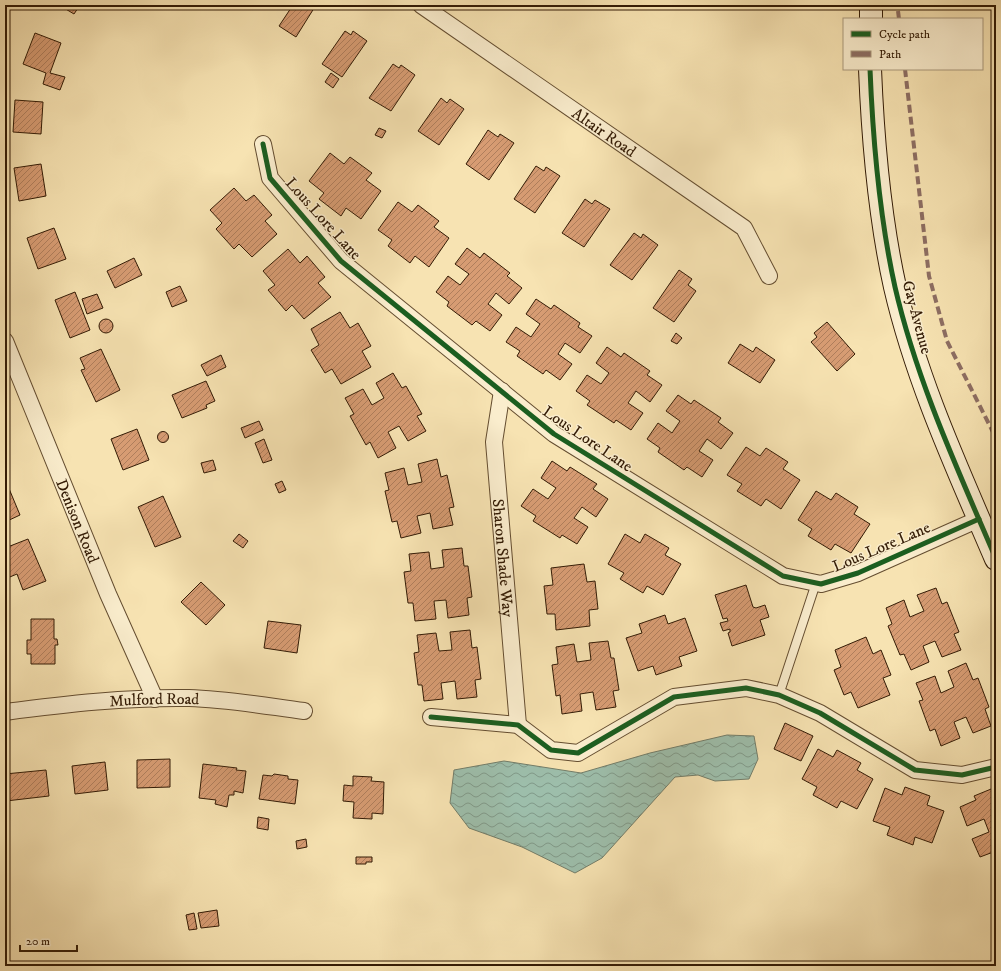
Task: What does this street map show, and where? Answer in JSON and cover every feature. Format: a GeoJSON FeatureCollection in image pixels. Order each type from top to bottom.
{"type":"FeatureCollection","features":[{"type":"Feature","properties":{"kind":"street","name":"Altair Road"},"geometry":{"type":"LineString","coordinates":[[421,5],[744,228],[769,276]]}},
{"type":"Feature","properties":{"kind":"street"},"geometry":{"type":"LineString","coordinates":[[871,5],[871,18]]}},
{"type":"Feature","properties":{"kind":"street","name":"Gay Avenue"},"geometry":{"type":"LineString","coordinates":[[870,70],[872,130],[879,196],[896,288],[917,365],[939,426],[996,559]]}},
{"type":"Feature","properties":{"kind":"street","name":"Lous Lore Lane"},"geometry":{"type":"LineString","coordinates":[[263,144],[270,178],[341,261],[554,434],[783,576],[821,584],[858,573],[979,519]]}},
{"type":"Feature","properties":{"kind":"street","name":"Denison Road"},"geometry":{"type":"LineString","coordinates":[[5,341],[8,360],[108,594],[155,699]]}},
{"type":"Feature","properties":{"kind":"street","name":"Sharon Shade Way"},"geometry":{"type":"LineString","coordinates":[[502,391],[494,442],[518,725]]}},
{"type":"Feature","properties":{"kind":"street"},"geometry":{"type":"LineString","coordinates":[[431,717],[518,725],[551,750],[578,753],[674,697],[746,688],[779,695],[820,714],[915,770],[962,775],[996,767]]}},
{"type":"Feature","properties":{"kind":"street","name":"Mulford Road"},"geometry":{"type":"LineString","coordinates":[[5,712],[65,704],[190,698],[304,711]]}},
{"type":"Feature","properties":{"kind":"lane"},"geometry":{"type":"LineString","coordinates":[[779,695],[816,583]]}},
{"type":"Feature","properties":{"kind":"water"},"geometry":{"type":"Polygon","coordinates":[[[727,735],[754,736],[758,759],[749,779],[715,781],[698,775],[675,777],[602,858],[575,873],[522,847],[469,828],[450,803],[454,770],[504,761],[581,773],[650,753],[727,735]]]}},
{"type":"Feature","properties":{"kind":"building"},"geometry":{"type":"Polygon","coordinates":[[[59,5],[80,5],[74,14],[59,5]]]}},
{"type":"Feature","properties":{"kind":"building"},"geometry":{"type":"Polygon","coordinates":[[[293,5],[316,5],[296,37],[279,26],[293,5]]]}},
{"type":"Feature","properties":{"kind":"building"},"geometry":{"type":"Polygon","coordinates":[[[345,31],[351,35],[353,31],[367,41],[342,77],[322,64],[345,31]]]}},
{"type":"Feature","properties":{"kind":"building"},"geometry":{"type":"Polygon","coordinates":[[[35,33],[61,43],[50,73],[65,77],[60,90],[43,84],[46,73],[23,64],[35,33]]]}},
{"type":"Feature","properties":{"kind":"building"},"geometry":{"type":"Polygon","coordinates":[[[393,64],[399,68],[401,65],[415,75],[391,111],[369,98],[393,64]]]}},
{"type":"Feature","properties":{"kind":"building"},"geometry":{"type":"Polygon","coordinates":[[[331,73],[339,79],[333,88],[325,82],[331,73]]]}},
{"type":"Feature","properties":{"kind":"building"},"geometry":{"type":"Polygon","coordinates":[[[441,98],[447,103],[450,99],[464,109],[439,145],[418,131],[441,98]]]}},
{"type":"Feature","properties":{"kind":"building"},"geometry":{"type":"Polygon","coordinates":[[[15,100],[43,102],[41,134],[13,132],[15,100]]]}},
{"type":"Feature","properties":{"kind":"building"},"geometry":{"type":"Polygon","coordinates":[[[379,128],[386,131],[382,138],[375,135],[379,128]]]}},
{"type":"Feature","properties":{"kind":"building"},"geometry":{"type":"Polygon","coordinates":[[[488,130],[498,137],[500,134],[514,143],[489,180],[466,164],[488,130]]]}},
{"type":"Feature","properties":{"kind":"building"},"geometry":{"type":"Polygon","coordinates":[[[330,153],[344,164],[350,157],[372,173],[366,180],[381,191],[361,219],[346,208],[341,216],[319,199],[324,193],[309,181],[330,153]]]}},
{"type":"Feature","properties":{"kind":"building"},"geometry":{"type":"Polygon","coordinates":[[[41,164],[46,196],[19,201],[14,168],[41,164]]]}},
{"type":"Feature","properties":{"kind":"building"},"geometry":{"type":"Polygon","coordinates":[[[536,166],[544,171],[546,167],[560,176],[535,213],[514,199],[536,166]]]}},
{"type":"Feature","properties":{"kind":"building"},"geometry":{"type":"Polygon","coordinates":[[[234,188],[246,201],[254,195],[272,215],[265,221],[277,234],[252,257],[239,244],[234,249],[216,229],[222,223],[210,210],[234,188]]]}},
{"type":"Feature","properties":{"kind":"building"},"geometry":{"type":"Polygon","coordinates":[[[585,199],[592,204],[595,200],[610,209],[584,247],[562,233],[585,199]]]}},
{"type":"Feature","properties":{"kind":"building"},"geometry":{"type":"Polygon","coordinates":[[[398,202],[412,212],[418,205],[439,221],[434,227],[449,238],[429,267],[415,256],[410,263],[388,246],[392,240],[378,230],[398,202]]]}},
{"type":"Feature","properties":{"kind":"building"},"geometry":{"type":"Polygon","coordinates":[[[54,228],[66,259],[38,269],[27,238],[54,228]]]}},
{"type":"Feature","properties":{"kind":"building"},"geometry":{"type":"Polygon","coordinates":[[[634,233],[641,238],[643,234],[658,245],[632,280],[610,265],[634,233]]]}},
{"type":"Feature","properties":{"kind":"building"},"geometry":{"type":"Polygon","coordinates":[[[467,248],[480,258],[484,253],[510,273],[507,276],[522,288],[509,304],[496,293],[488,304],[502,315],[490,331],[476,321],[472,325],[447,306],[449,302],[436,292],[448,276],[460,285],[469,274],[455,264],[467,248]]]}},
{"type":"Feature","properties":{"kind":"building"},"geometry":{"type":"Polygon","coordinates":[[[288,249],[300,263],[307,256],[325,277],[318,283],[331,297],[304,319],[292,305],[286,311],[268,290],[275,285],[263,271],[288,249]]]}},
{"type":"Feature","properties":{"kind":"building"},"geometry":{"type":"Polygon","coordinates":[[[134,258],[142,275],[115,288],[107,271],[134,258]]]}},
{"type":"Feature","properties":{"kind":"building"},"geometry":{"type":"Polygon","coordinates":[[[679,270],[692,279],[688,285],[696,291],[674,322],[653,308],[679,270]]]}},
{"type":"Feature","properties":{"kind":"building"},"geometry":{"type":"Polygon","coordinates":[[[180,286],[187,301],[172,307],[166,292],[180,286]]]}},
{"type":"Feature","properties":{"kind":"building"},"geometry":{"type":"Polygon","coordinates":[[[75,292],[90,330],[70,338],[55,300],[75,292]]]}},
{"type":"Feature","properties":{"kind":"building"},"geometry":{"type":"Polygon","coordinates":[[[97,294],[103,308],[87,314],[82,299],[97,294]]]}},
{"type":"Feature","properties":{"kind":"building"},"geometry":{"type":"Polygon","coordinates":[[[536,299],[551,309],[554,305],[580,323],[578,327],[592,336],[580,353],[565,343],[558,354],[572,364],[560,380],[546,370],[543,374],[517,356],[520,351],[506,342],[516,327],[531,337],[540,324],[526,314],[536,299]]]}},
{"type":"Feature","properties":{"kind":"building"},"geometry":{"type":"Polygon","coordinates":[[[340,312],[350,328],[358,323],[371,346],[362,351],[371,367],[341,384],[332,369],[325,373],[311,350],[319,345],[311,329],[340,312]]]}},
{"type":"Feature","properties":{"kind":"building"},"geometry":{"type":"Polygon","coordinates":[[[106,319],[111,321],[113,326],[111,331],[106,333],[101,331],[99,326],[101,321],[106,319]]]}},
{"type":"Feature","properties":{"kind":"building"},"geometry":{"type":"Polygon","coordinates":[[[827,322],[855,354],[837,371],[811,342],[817,337],[814,333],[827,322]]]}},
{"type":"Feature","properties":{"kind":"building"},"geometry":{"type":"Polygon","coordinates":[[[676,333],[682,338],[677,344],[671,341],[676,333]]]}},
{"type":"Feature","properties":{"kind":"building"},"geometry":{"type":"Polygon","coordinates":[[[740,344],[753,352],[756,347],[775,360],[760,383],[728,363],[740,344]]]}},
{"type":"Feature","properties":{"kind":"building"},"geometry":{"type":"Polygon","coordinates":[[[607,347],[621,357],[624,353],[650,371],[647,375],[662,385],[650,402],[636,391],[628,403],[643,413],[631,430],[616,420],[614,423],[587,405],[590,401],[576,391],[587,375],[601,384],[609,373],[596,363],[607,347]]]}},
{"type":"Feature","properties":{"kind":"building"},"geometry":{"type":"Polygon","coordinates":[[[101,349],[120,390],[96,402],[81,370],[85,369],[80,358],[101,349]]]}},
{"type":"Feature","properties":{"kind":"building"},"geometry":{"type":"Polygon","coordinates":[[[221,355],[226,367],[207,376],[201,365],[221,355]]]}},
{"type":"Feature","properties":{"kind":"building"},"geometry":{"type":"Polygon","coordinates":[[[393,373],[402,388],[406,386],[422,414],[417,416],[426,431],[408,441],[399,426],[388,432],[396,448],[378,458],[370,442],[366,445],[350,416],[354,414],[345,398],[363,389],[372,405],[384,398],[376,383],[393,373]]]}},
{"type":"Feature","properties":{"kind":"building"},"geometry":{"type":"Polygon","coordinates":[[[206,381],[215,401],[206,405],[207,408],[182,418],[172,395],[206,381]]]}},
{"type":"Feature","properties":{"kind":"building"},"geometry":{"type":"Polygon","coordinates":[[[678,395],[691,404],[694,400],[721,418],[718,422],[733,433],[721,449],[707,439],[699,451],[713,460],[702,477],[687,467],[684,470],[658,452],[660,448],[647,439],[658,423],[672,433],[680,421],[666,411],[678,395]]]}},
{"type":"Feature","properties":{"kind":"building"},"geometry":{"type":"Polygon","coordinates":[[[259,421],[263,430],[245,438],[241,428],[259,421]]]}},
{"type":"Feature","properties":{"kind":"building"},"geometry":{"type":"Polygon","coordinates":[[[137,429],[149,460],[123,470],[111,439],[137,429]]]}},
{"type":"Feature","properties":{"kind":"building"},"geometry":{"type":"Polygon","coordinates":[[[163,431],[167,433],[169,437],[167,441],[163,443],[159,441],[157,437],[159,433],[163,431]]]}},
{"type":"Feature","properties":{"kind":"building"},"geometry":{"type":"Polygon","coordinates":[[[264,439],[272,460],[263,463],[255,443],[264,439]]]}},
{"type":"Feature","properties":{"kind":"building"},"geometry":{"type":"Polygon","coordinates":[[[746,447],[760,456],[766,448],[788,462],[783,469],[800,480],[781,509],[766,499],[761,506],[737,491],[742,484],[727,475],[746,447]]]}},
{"type":"Feature","properties":{"kind":"building"},"geometry":{"type":"Polygon","coordinates":[[[437,459],[441,477],[447,475],[454,507],[449,508],[453,525],[433,529],[430,513],[417,516],[421,533],[401,538],[397,521],[392,522],[385,491],[389,490],[385,473],[404,468],[408,485],[422,482],[418,464],[437,459]]]}},
{"type":"Feature","properties":{"kind":"building"},"geometry":{"type":"Polygon","coordinates":[[[213,460],[216,470],[204,473],[201,463],[213,460]]]}},
{"type":"Feature","properties":{"kind":"building"},"geometry":{"type":"Polygon","coordinates":[[[552,461],[567,471],[570,467],[597,484],[593,489],[608,499],[596,517],[582,507],[574,518],[588,527],[577,544],[562,535],[560,538],[533,521],[536,516],[521,506],[533,489],[548,499],[556,488],[541,478],[552,461]]]}},
{"type":"Feature","properties":{"kind":"building"},"geometry":{"type":"Polygon","coordinates":[[[5,479],[20,515],[5,522],[5,479]]]}},
{"type":"Feature","properties":{"kind":"building"},"geometry":{"type":"Polygon","coordinates":[[[282,481],[286,490],[279,493],[275,484],[282,481]]]}},
{"type":"Feature","properties":{"kind":"building"},"geometry":{"type":"Polygon","coordinates":[[[816,491],[831,500],[836,493],[858,507],[854,514],[870,524],[851,553],[835,544],[831,550],[808,536],[812,529],[798,520],[816,491]]]}},
{"type":"Feature","properties":{"kind":"building"},"geometry":{"type":"Polygon","coordinates":[[[163,496],[181,537],[155,547],[138,507],[163,496]]]}},
{"type":"Feature","properties":{"kind":"building"},"geometry":{"type":"Polygon","coordinates":[[[239,534],[248,541],[243,548],[233,541],[239,534]]]}},
{"type":"Feature","properties":{"kind":"building"},"geometry":{"type":"Polygon","coordinates":[[[625,534],[640,543],[645,534],[669,548],[665,555],[681,564],[663,595],[647,586],[643,593],[620,579],[624,573],[608,564],[625,534]]]}},
{"type":"Feature","properties":{"kind":"building"},"geometry":{"type":"Polygon","coordinates":[[[28,539],[46,581],[23,590],[17,574],[5,579],[5,548],[28,539]]]}},
{"type":"Feature","properties":{"kind":"building"},"geometry":{"type":"Polygon","coordinates":[[[462,548],[464,566],[468,566],[472,597],[467,598],[469,615],[448,618],[446,600],[434,601],[436,619],[415,621],[413,603],[408,603],[404,572],[411,571],[409,554],[429,552],[431,569],[444,567],[442,550],[462,548]]]}},
{"type":"Feature","properties":{"kind":"building"},"geometry":{"type":"Polygon","coordinates":[[[584,564],[587,582],[595,581],[598,609],[589,610],[590,626],[556,630],[555,614],[547,614],[544,586],[553,585],[551,568],[584,564]]]}},
{"type":"Feature","properties":{"kind":"building"},"geometry":{"type":"Polygon","coordinates":[[[201,582],[225,605],[206,625],[181,602],[201,582]]]}},
{"type":"Feature","properties":{"kind":"building"},"geometry":{"type":"Polygon","coordinates":[[[746,585],[753,607],[756,608],[765,605],[769,617],[760,620],[765,635],[732,646],[728,633],[730,632],[730,629],[723,631],[720,623],[728,621],[727,618],[723,619],[715,595],[746,585]]]}},
{"type":"Feature","properties":{"kind":"building"},"geometry":{"type":"Polygon","coordinates":[[[936,588],[942,604],[947,602],[959,632],[954,634],[961,650],[942,657],[935,641],[923,646],[929,662],[911,670],[904,654],[900,655],[888,626],[892,624],[886,608],[904,600],[910,617],[924,611],[917,595],[936,588]]]}},
{"type":"Feature","properties":{"kind":"building"},"geometry":{"type":"Polygon","coordinates":[[[665,615],[668,624],[685,618],[697,651],[679,657],[682,666],[656,675],[653,666],[638,671],[626,638],[642,633],[639,624],[665,615]]]}},
{"type":"Feature","properties":{"kind":"building"},"geometry":{"type":"Polygon","coordinates":[[[31,619],[54,619],[54,639],[57,639],[58,645],[55,645],[55,664],[31,664],[31,654],[27,654],[27,640],[31,640],[31,619]]]}},
{"type":"Feature","properties":{"kind":"building"},"geometry":{"type":"Polygon","coordinates":[[[268,621],[301,625],[297,653],[264,648],[268,621]]]}},
{"type":"Feature","properties":{"kind":"building"},"geometry":{"type":"Polygon","coordinates":[[[470,630],[472,648],[477,647],[481,679],[475,680],[477,697],[457,699],[455,681],[441,683],[443,699],[424,701],[422,685],[418,685],[414,653],[419,652],[417,635],[436,633],[439,651],[452,650],[450,632],[470,630]]]}},
{"type":"Feature","properties":{"kind":"building"},"geometry":{"type":"Polygon","coordinates":[[[866,637],[873,654],[881,650],[891,675],[883,678],[890,695],[858,708],[851,692],[844,695],[834,670],[841,667],[835,650],[866,637]]]}},
{"type":"Feature","properties":{"kind":"building"},"geometry":{"type":"Polygon","coordinates":[[[608,641],[611,658],[614,658],[619,690],[613,691],[616,707],[596,710],[593,692],[580,694],[582,711],[562,714],[560,695],[556,696],[552,665],[558,664],[556,647],[574,644],[577,662],[591,660],[589,643],[608,641]]]}},
{"type":"Feature","properties":{"kind":"building"},"geometry":{"type":"Polygon","coordinates":[[[966,663],[973,680],[978,678],[989,707],[985,709],[991,726],[973,733],[966,717],[954,722],[960,738],[941,746],[935,729],[930,731],[919,701],[923,700],[916,683],[935,676],[941,693],[954,687],[948,671],[966,663]]]}},
{"type":"Feature","properties":{"kind":"building"},"geometry":{"type":"Polygon","coordinates":[[[785,723],[813,736],[801,761],[774,749],[785,723]]]}},
{"type":"Feature","properties":{"kind":"building"},"geometry":{"type":"Polygon","coordinates":[[[818,749],[833,757],[837,750],[861,763],[857,770],[873,779],[857,809],[841,801],[837,808],[813,795],[817,787],[802,779],[818,749]]]}},
{"type":"Feature","properties":{"kind":"building"},"geometry":{"type":"Polygon","coordinates":[[[170,759],[170,787],[137,788],[137,760],[170,759]]]}},
{"type":"Feature","properties":{"kind":"building"},"geometry":{"type":"Polygon","coordinates":[[[105,762],[108,790],[75,794],[72,766],[105,762]]]}},
{"type":"Feature","properties":{"kind":"building"},"geometry":{"type":"Polygon","coordinates":[[[203,764],[237,768],[236,770],[246,771],[243,793],[234,791],[234,795],[229,795],[227,807],[215,804],[216,800],[199,798],[203,764]]]}},
{"type":"Feature","properties":{"kind":"building"},"geometry":{"type":"Polygon","coordinates":[[[46,770],[49,796],[6,801],[5,774],[46,770]]]}},
{"type":"Feature","properties":{"kind":"building"},"geometry":{"type":"Polygon","coordinates":[[[274,774],[288,776],[288,779],[298,780],[295,804],[259,799],[263,775],[272,776],[274,774]]]}},
{"type":"Feature","properties":{"kind":"building"},"geometry":{"type":"Polygon","coordinates":[[[353,776],[372,777],[371,781],[384,782],[383,814],[372,813],[372,819],[353,818],[354,802],[343,801],[344,785],[353,786],[353,776]]]}},
{"type":"Feature","properties":{"kind":"building"},"geometry":{"type":"Polygon","coordinates":[[[905,787],[930,796],[927,805],[944,811],[932,843],[915,837],[913,845],[887,835],[890,827],[873,821],[885,788],[902,795],[905,787]]]}},
{"type":"Feature","properties":{"kind":"building"},"geometry":{"type":"Polygon","coordinates":[[[996,787],[996,851],[980,857],[972,839],[989,832],[984,819],[967,826],[960,807],[976,800],[974,796],[996,787]]]}},
{"type":"Feature","properties":{"kind":"building"},"geometry":{"type":"Polygon","coordinates":[[[258,817],[269,819],[268,830],[257,828],[258,817]]]}},
{"type":"Feature","properties":{"kind":"building"},"geometry":{"type":"Polygon","coordinates":[[[306,839],[307,847],[297,849],[296,841],[306,839]]]}},
{"type":"Feature","properties":{"kind":"building"},"geometry":{"type":"Polygon","coordinates":[[[356,857],[372,857],[372,862],[366,862],[366,864],[356,864],[356,857]]]}},
{"type":"Feature","properties":{"kind":"building"},"geometry":{"type":"Polygon","coordinates":[[[217,910],[219,926],[201,928],[198,913],[217,910]]]}},
{"type":"Feature","properties":{"kind":"building"},"geometry":{"type":"Polygon","coordinates":[[[194,913],[197,929],[189,930],[186,915],[194,913]]]}},
{"type":"Feature","properties":{"kind":"marked path"},"geometry":{"type":"LineString","coordinates":[[899,18],[898,11],[901,5]]}},
{"type":"Feature","properties":{"kind":"marked path"},"geometry":{"type":"LineString","coordinates":[[905,70],[929,276],[947,341],[996,438]]}},
{"type":"Feature","properties":{"kind":"cycle path"},"geometry":{"type":"LineString","coordinates":[[870,70],[873,124],[881,206],[889,260],[904,322],[927,391],[953,459],[996,559]]}},
{"type":"Feature","properties":{"kind":"cycle path"},"geometry":{"type":"LineString","coordinates":[[263,144],[270,178],[341,261],[554,434],[783,576],[821,584],[858,573],[979,519]]}},
{"type":"Feature","properties":{"kind":"cycle path"},"geometry":{"type":"LineString","coordinates":[[431,717],[518,725],[551,750],[578,753],[674,697],[746,688],[779,695],[820,713],[915,770],[962,775],[996,767]]}}]}
